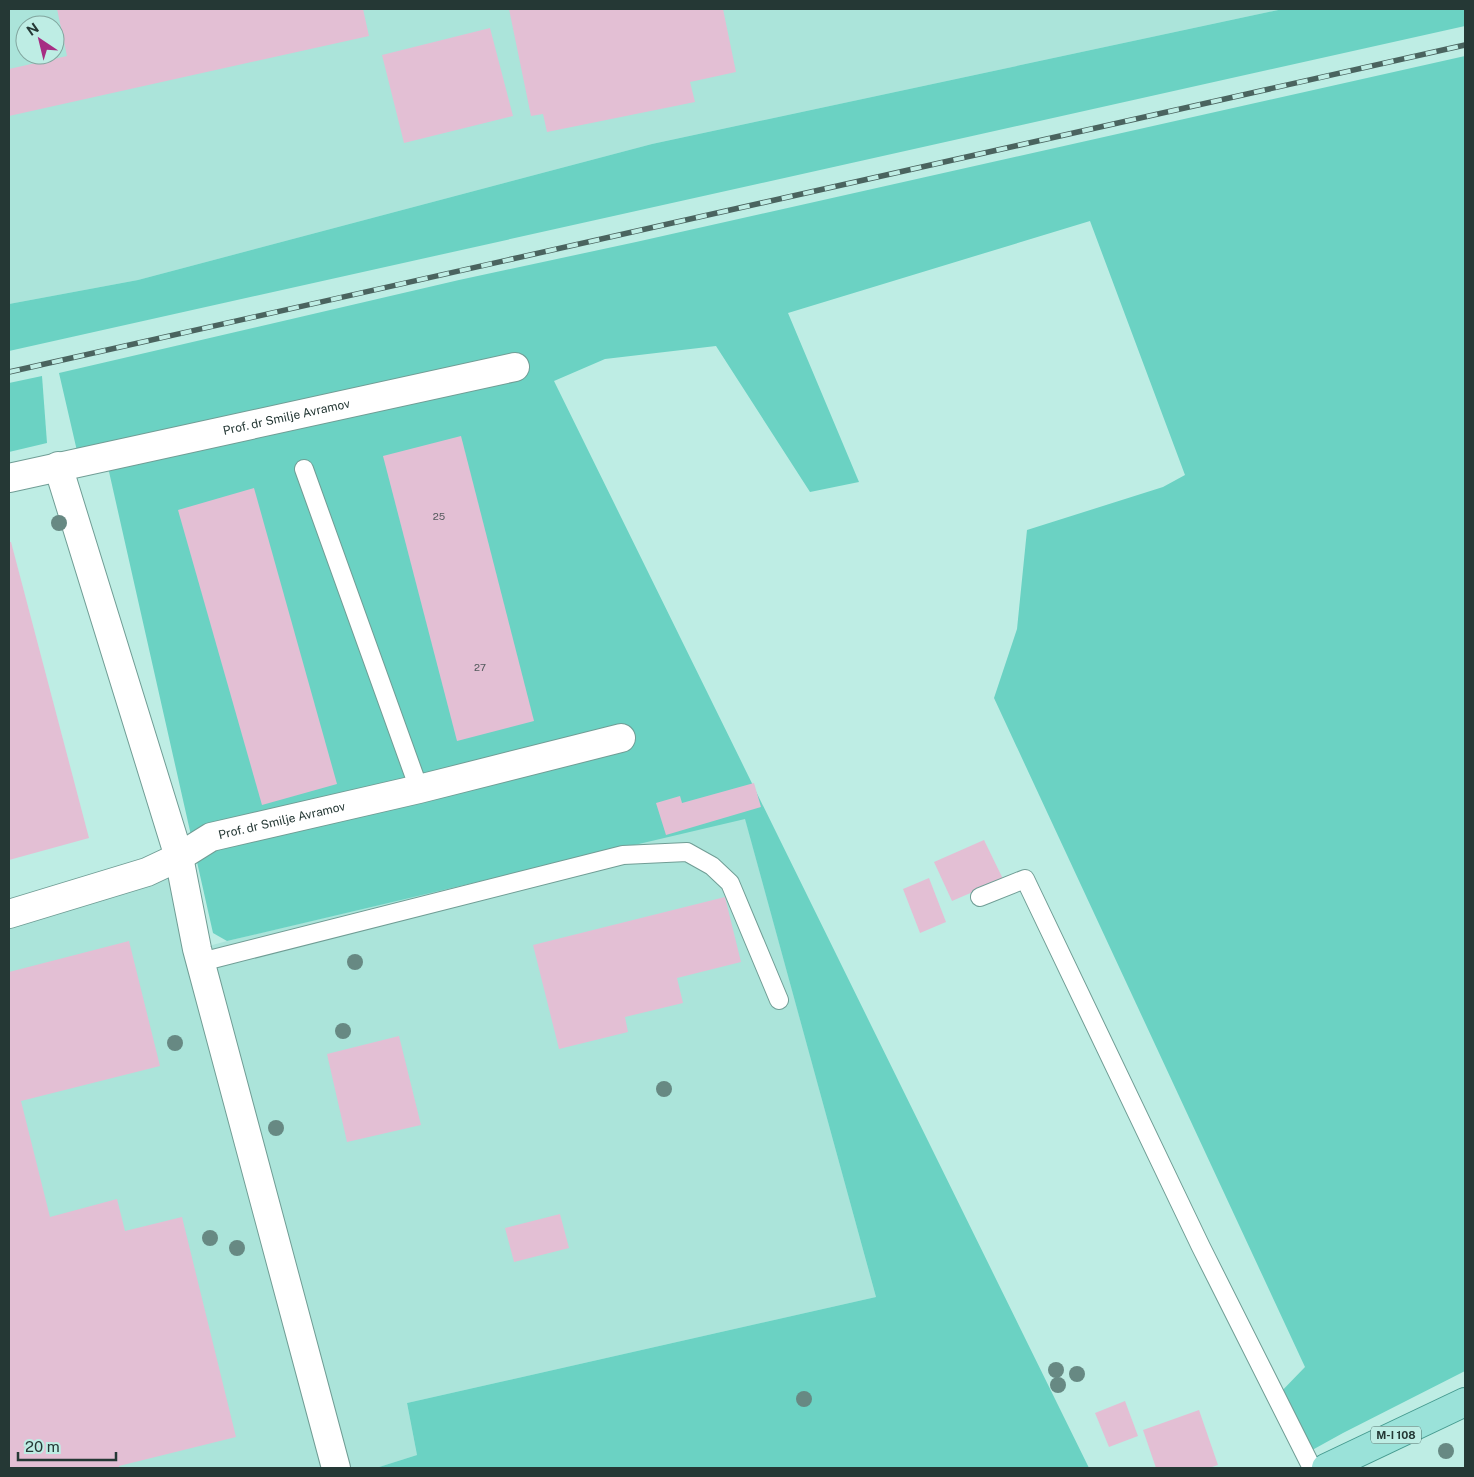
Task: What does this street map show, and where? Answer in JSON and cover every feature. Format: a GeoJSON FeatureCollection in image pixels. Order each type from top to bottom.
{"type":"FeatureCollection","features":[{"type":"Feature","properties":{"kind":"main road","name":"M-I 108"},"geometry":{"type":"LineString","coordinates":[[1326,1468],[1465,1402]]}},
{"type":"Feature","properties":{"kind":"street","name":"Prof. dr Smilje Avramov"},"geometry":{"type":"LineString","coordinates":[[9,478],[515,368]]}},
{"type":"Feature","properties":{"kind":"street"},"geometry":{"type":"LineString","coordinates":[[58,466],[179,857],[196,950],[336,1468]]}},
{"type":"Feature","properties":{"kind":"street","name":"Prof. dr Smilje Avramov"},"geometry":{"type":"LineString","coordinates":[[9,914],[147,872],[179,857],[211,837],[419,789],[621,738]]}},
{"type":"Feature","properties":{"kind":"lane"},"geometry":{"type":"LineString","coordinates":[[304,469],[419,789]]}},
{"type":"Feature","properties":{"kind":"lane"},"geometry":{"type":"LineString","coordinates":[[200,962],[623,855],[687,852],[712,866],[730,883],[779,1000]]}},
{"type":"Feature","properties":{"kind":"lane"},"geometry":{"type":"LineString","coordinates":[[980,897],[1025,879],[1201,1247],[1312,1468]]}},
{"type":"Feature","properties":{"kind":"shaded area"},"geometry":{"type":"Polygon","coordinates":[[[9,9],[1283,9],[652,144],[138,280],[9,304],[9,9]]]}},
{"type":"Feature","properties":{"kind":"shaded area"},"geometry":{"type":"Polygon","coordinates":[[[745,818],[876,1297],[407,1403],[417,1455],[376,1468],[9,1468],[9,914],[179,857],[198,949],[745,818]]]}},
{"type":"Feature","properties":{"kind":"green space"},"geometry":{"type":"Polygon","coordinates":[[[1283,9],[1465,9],[1465,26],[9,351],[9,304],[138,280],[652,144],[1283,9]]]}},
{"type":"Feature","properties":{"kind":"green space"},"geometry":{"type":"Polygon","coordinates":[[[1465,56],[1465,1371],[1305,1454],[1276,1397],[1305,1367],[994,698],[1017,629],[1027,530],[1163,487],[1185,475],[1090,221],[788,313],[859,482],[810,492],[716,346],[605,359],[554,381],[1089,1468],[376,1468],[417,1455],[407,1403],[876,1297],[745,819],[227,941],[213,933],[103,445],[77,451],[59,373],[459,280],[1465,56]]]}},
{"type":"Feature","properties":{"kind":"green space"},"geometry":{"type":"Polygon","coordinates":[[[42,376],[47,443],[9,452],[9,383],[42,376]]]}},
{"type":"Feature","properties":{"kind":"building"},"geometry":{"type":"Polygon","coordinates":[[[57,9],[363,9],[369,36],[9,116],[9,69],[27,65],[65,65],[65,56],[67,56],[65,47],[65,15],[58,15],[57,9]]]}},
{"type":"Feature","properties":{"kind":"building"},"geometry":{"type":"Polygon","coordinates":[[[509,9],[723,9],[736,72],[690,82],[695,102],[547,132],[543,114],[531,116],[509,9]]]}},
{"type":"Feature","properties":{"kind":"building"},"geometry":{"type":"Polygon","coordinates":[[[490,28],[513,116],[404,143],[382,55],[490,28]]]}},
{"type":"Feature","properties":{"kind":"building"},"geometry":{"type":"Polygon","coordinates":[[[461,436],[534,721],[457,741],[383,456],[461,436]]]}},
{"type":"Feature","properties":{"kind":"building"},"geometry":{"type":"Polygon","coordinates":[[[254,488],[337,784],[262,805],[178,510],[254,488]]]}},
{"type":"Feature","properties":{"kind":"building"},"geometry":{"type":"Polygon","coordinates":[[[9,542],[11,542],[89,838],[9,860],[9,542]]]}},
{"type":"Feature","properties":{"kind":"building"},"geometry":{"type":"Polygon","coordinates":[[[754,783],[761,807],[666,835],[656,803],[680,796],[682,803],[754,783]]]}},
{"type":"Feature","properties":{"kind":"building"},"geometry":{"type":"Polygon","coordinates":[[[984,840],[1003,879],[952,901],[934,862],[984,840]]]}},
{"type":"Feature","properties":{"kind":"building"},"geometry":{"type":"Polygon","coordinates":[[[929,878],[946,922],[920,933],[903,889],[929,878]]]}},
{"type":"Feature","properties":{"kind":"building"},"geometry":{"type":"Polygon","coordinates":[[[725,897],[741,962],[677,978],[683,1003],[625,1017],[628,1032],[559,1049],[533,945],[725,897]]]}},
{"type":"Feature","properties":{"kind":"building"},"geometry":{"type":"Polygon","coordinates":[[[129,941],[160,1066],[21,1101],[50,1217],[117,1199],[125,1231],[182,1217],[236,1437],[119,1466],[119,1468],[9,1468],[9,972],[129,941]]]}},
{"type":"Feature","properties":{"kind":"building"},"geometry":{"type":"Polygon","coordinates":[[[399,1036],[421,1125],[347,1142],[327,1054],[399,1036]]]}},
{"type":"Feature","properties":{"kind":"building"},"geometry":{"type":"Polygon","coordinates":[[[560,1214],[569,1248],[514,1262],[505,1228],[560,1214]]]}},
{"type":"Feature","properties":{"kind":"building"},"geometry":{"type":"Polygon","coordinates":[[[1125,1401],[1138,1436],[1109,1447],[1095,1413],[1125,1401]]]}},
{"type":"Feature","properties":{"kind":"building"},"geometry":{"type":"Polygon","coordinates":[[[1199,1410],[1218,1465],[1209,1468],[1156,1468],[1143,1430],[1199,1410]]]}},
{"type":"Feature","properties":{"kind":"railway"},"geometry":{"type":"LineString","coordinates":[[9,372],[1465,45]]}}]}
